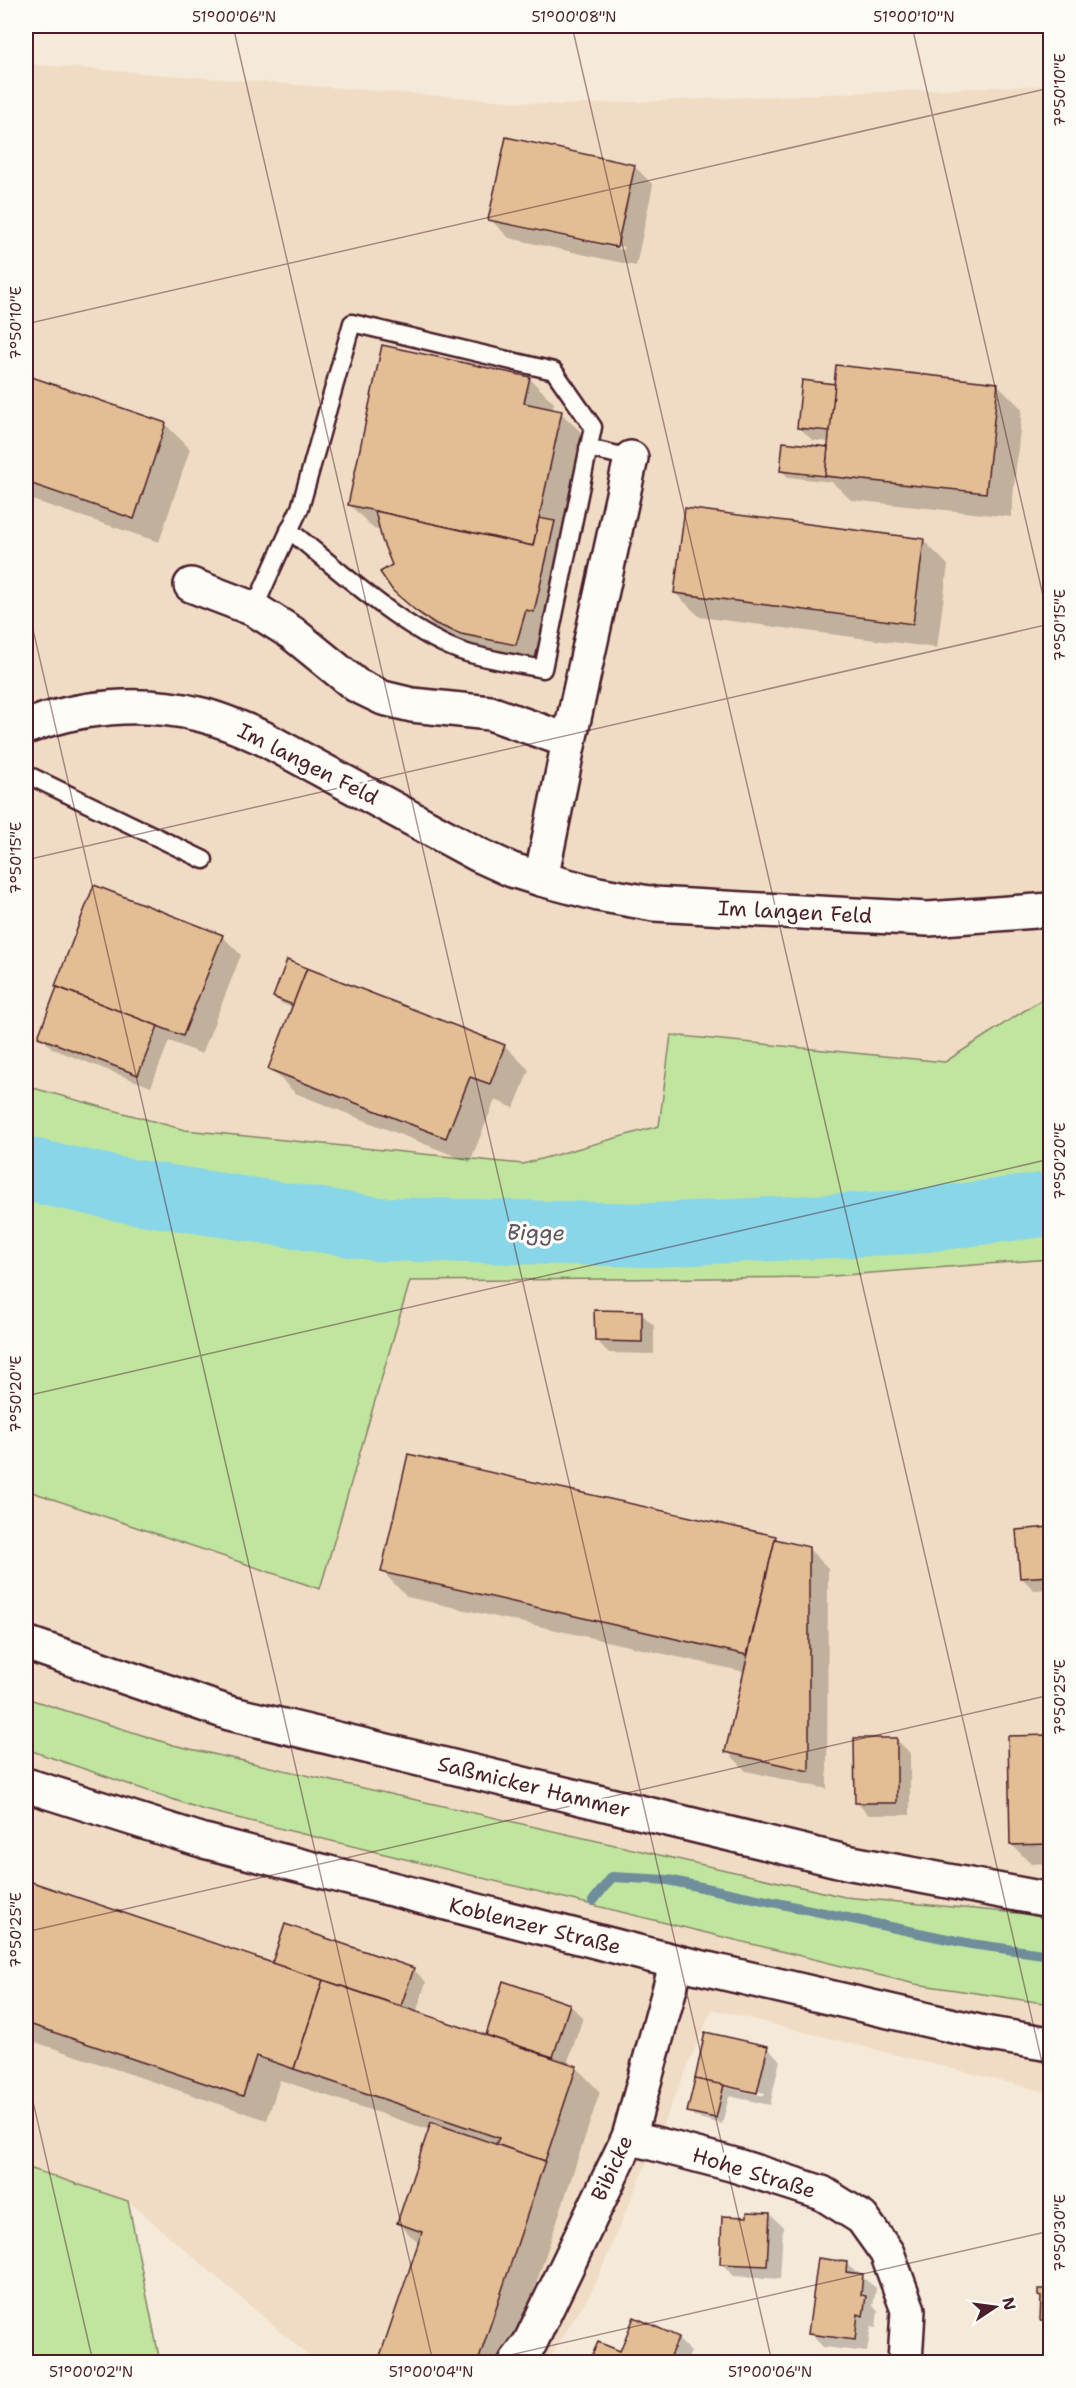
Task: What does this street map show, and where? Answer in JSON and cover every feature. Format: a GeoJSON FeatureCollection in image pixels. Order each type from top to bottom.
{"type":"FeatureCollection","features":[{"type":"Feature","properties":{"kind":"street"},"geometry":{"type":"LineString","coordinates":[[541,879],[568,741],[631,459]]}},
{"type":"Feature","properties":{"kind":"street"},"geometry":{"type":"LineString","coordinates":[[191,585],[254,609],[292,633],[356,686],[383,698],[412,705],[490,712],[568,741]]}},
{"type":"Feature","properties":{"kind":"street","name":"Im langen Feld"},"geometry":{"type":"LineString","coordinates":[[26,727],[97,709],[132,707],[159,708],[219,720],[263,738],[479,855],[512,870],[598,894],[654,904],[928,919],[1050,910]]}},
{"type":"Feature","properties":{"kind":"street","name":"Saßmicker Hammer"},"geometry":{"type":"LineString","coordinates":[[26,1643],[229,1713],[846,1862],[1050,1900]]}},
{"type":"Feature","properties":{"kind":"street","name":"Koblenzer Straße"},"geometry":{"type":"LineString","coordinates":[[26,1785],[204,1841],[677,1962],[938,2023],[1050,2044]]}},
{"type":"Feature","properties":{"kind":"street","name":"Bibicke"},"geometry":{"type":"LineString","coordinates":[[516,2362],[530,2343],[628,2137],[677,1962]]}},
{"type":"Feature","properties":{"kind":"street","name":"Hohe Straße"},"geometry":{"type":"LineString","coordinates":[[628,2137],[731,2164],[822,2193],[862,2218],[887,2253],[908,2310],[905,2362]]}},
{"type":"Feature","properties":{"kind":"lane"},"geometry":{"type":"LineString","coordinates":[[254,609],[289,530],[300,508],[352,323],[554,371],[592,426],[543,669],[465,653],[428,635],[397,616],[289,530]]}},
{"type":"Feature","properties":{"kind":"lane"},"geometry":{"type":"LineString","coordinates":[[588,448],[631,459]]}},
{"type":"Feature","properties":{"kind":"lane"},"geometry":{"type":"LineString","coordinates":[[26,774],[204,860]]}},
{"type":"Feature","properties":{"kind":"shaded area"},"geometry":{"type":"Polygon","coordinates":[[[26,64],[559,105],[1050,85],[1050,2093],[712,2009],[593,2289],[547,2362],[316,2362],[128,2201],[26,2167],[26,64]]]}},
{"type":"Feature","properties":{"kind":"green space"},"geometry":{"type":"Polygon","coordinates":[[[1050,994],[1050,1259],[820,1277],[410,1281],[320,1589],[26,1490],[26,1086],[185,1130],[523,1164],[659,1126],[671,1035],[945,1062],[1050,994]]]}},
{"type":"Feature","properties":{"kind":"green space"},"geometry":{"type":"Polygon","coordinates":[[[26,1698],[173,1745],[845,1897],[1050,1916],[1050,2004],[915,1984],[201,1809],[26,1749],[26,1698]]]}},
{"type":"Feature","properties":{"kind":"green space"},"geometry":{"type":"Polygon","coordinates":[[[26,2167],[128,2201],[160,2362],[26,2362],[26,2167]]]}},
{"type":"Feature","properties":{"kind":"building"},"geometry":{"type":"Polygon","coordinates":[[[506,137],[635,165],[617,247],[488,220],[506,137]]]}},
{"type":"Feature","properties":{"kind":"building"},"geometry":{"type":"Polygon","coordinates":[[[382,345],[530,377],[524,403],[562,411],[533,546],[348,505],[382,345]]]}},
{"type":"Feature","properties":{"kind":"building"},"geometry":{"type":"Polygon","coordinates":[[[836,365],[998,383],[986,493],[825,476],[836,365]]]}},
{"type":"Feature","properties":{"kind":"building"},"geometry":{"type":"Polygon","coordinates":[[[26,375],[166,423],[134,519],[26,482],[26,375]]]}},
{"type":"Feature","properties":{"kind":"building"},"geometry":{"type":"Polygon","coordinates":[[[802,380],[835,384],[830,431],[797,428],[802,380]]]}},
{"type":"Feature","properties":{"kind":"building"},"geometry":{"type":"Polygon","coordinates":[[[783,442],[828,447],[825,476],[780,471],[783,442]]]}},
{"type":"Feature","properties":{"kind":"building"},"geometry":{"type":"Polygon","coordinates":[[[685,508],[924,539],[913,624],[674,593],[685,508]]]}},
{"type":"Feature","properties":{"kind":"building"},"geometry":{"type":"Polygon","coordinates":[[[375,511],[533,546],[539,518],[555,521],[534,612],[526,610],[516,645],[461,634],[436,624],[416,611],[393,591],[380,572],[392,565],[382,540],[375,511]]]}},
{"type":"Feature","properties":{"kind":"building"},"geometry":{"type":"Polygon","coordinates":[[[94,885],[223,935],[183,1036],[55,986],[94,885]]]}},
{"type":"Feature","properties":{"kind":"building"},"geometry":{"type":"Polygon","coordinates":[[[287,960],[307,968],[293,1005],[273,997],[287,960]]]}},
{"type":"Feature","properties":{"kind":"building"},"geometry":{"type":"Polygon","coordinates":[[[307,968],[505,1045],[490,1084],[470,1077],[446,1138],[268,1069],[307,968]]]}},
{"type":"Feature","properties":{"kind":"building"},"geometry":{"type":"Polygon","coordinates":[[[57,987],[158,1026],[138,1075],[38,1037],[57,987]]]}},
{"type":"Feature","properties":{"kind":"building"},"geometry":{"type":"Polygon","coordinates":[[[594,1310],[642,1311],[642,1342],[595,1341],[594,1310]]]}},
{"type":"Feature","properties":{"kind":"building"},"geometry":{"type":"Polygon","coordinates":[[[408,1454],[776,1536],[747,1655],[381,1572],[408,1454]]]}},
{"type":"Feature","properties":{"kind":"building"},"geometry":{"type":"Polygon","coordinates":[[[1050,1527],[1050,1576],[1020,1578],[1016,1530],[1050,1527]]]}},
{"type":"Feature","properties":{"kind":"building"},"geometry":{"type":"Polygon","coordinates":[[[775,1539],[809,1547],[809,1771],[725,1752],[775,1539]]]}},
{"type":"Feature","properties":{"kind":"building"},"geometry":{"type":"Polygon","coordinates":[[[1050,1735],[1050,1844],[1010,1845],[1008,1736],[1050,1735]]]}},
{"type":"Feature","properties":{"kind":"building"},"geometry":{"type":"Polygon","coordinates":[[[854,1738],[897,1738],[897,1803],[855,1803],[854,1738]]]}},
{"type":"Feature","properties":{"kind":"building"},"geometry":{"type":"Polygon","coordinates":[[[26,1880],[323,1980],[294,2069],[256,2056],[243,2096],[26,2023],[26,1880]]]}},
{"type":"Feature","properties":{"kind":"building"},"geometry":{"type":"Polygon","coordinates":[[[285,1924],[414,1968],[401,2006],[272,1963],[285,1924]]]}},
{"type":"Feature","properties":{"kind":"building"},"geometry":{"type":"Polygon","coordinates":[[[323,1980],[577,2066],[545,2161],[496,2144],[499,2138],[294,2069],[323,1980]]]}},
{"type":"Feature","properties":{"kind":"building"},"geometry":{"type":"Polygon","coordinates":[[[503,1981],[570,2004],[553,2057],[486,2035],[503,1981]]]}},
{"type":"Feature","properties":{"kind":"building"},"geometry":{"type":"Polygon","coordinates":[[[705,2032],[768,2046],[757,2093],[695,2079],[705,2032]]]}},
{"type":"Feature","properties":{"kind":"building"},"geometry":{"type":"Polygon","coordinates":[[[695,2079],[724,2085],[716,2118],[687,2112],[695,2079]]]}},
{"type":"Feature","properties":{"kind":"building"},"geometry":{"type":"Polygon","coordinates":[[[431,2122],[545,2161],[478,2362],[378,2362],[422,2232],[397,2223],[431,2122]]]}},
{"type":"Feature","properties":{"kind":"building"},"geometry":{"type":"Polygon","coordinates":[[[747,2212],[770,2213],[767,2266],[720,2264],[722,2216],[747,2217],[747,2212]]]}},
{"type":"Feature","properties":{"kind":"building"},"geometry":{"type":"Polygon","coordinates":[[[818,2258],[847,2262],[846,2272],[863,2274],[861,2295],[866,2296],[863,2316],[858,2314],[855,2340],[808,2334],[818,2258]]]}},
{"type":"Feature","properties":{"kind":"building"},"geometry":{"type":"Polygon","coordinates":[[[1038,2289],[1050,2289],[1050,2321],[1040,2320],[1041,2297],[1038,2296],[1038,2289]]]}},
{"type":"Feature","properties":{"kind":"building"},"geometry":{"type":"Polygon","coordinates":[[[634,2317],[679,2337],[667,2362],[589,2362],[598,2342],[620,2351],[634,2317]]]}},
{"type":"Feature","properties":{"kind":"waterway","name":"Bigge"},"geometry":{"type":"LineString","coordinates":[[26,1169],[123,1190],[378,1229],[653,1235],[911,1222],[1050,1204]]}},
{"type":"Feature","properties":{"kind":"waterway"},"geometry":{"type":"LineString","coordinates":[[593,1901],[612,1877],[668,1880],[971,1944],[1050,1955]]}}]}
